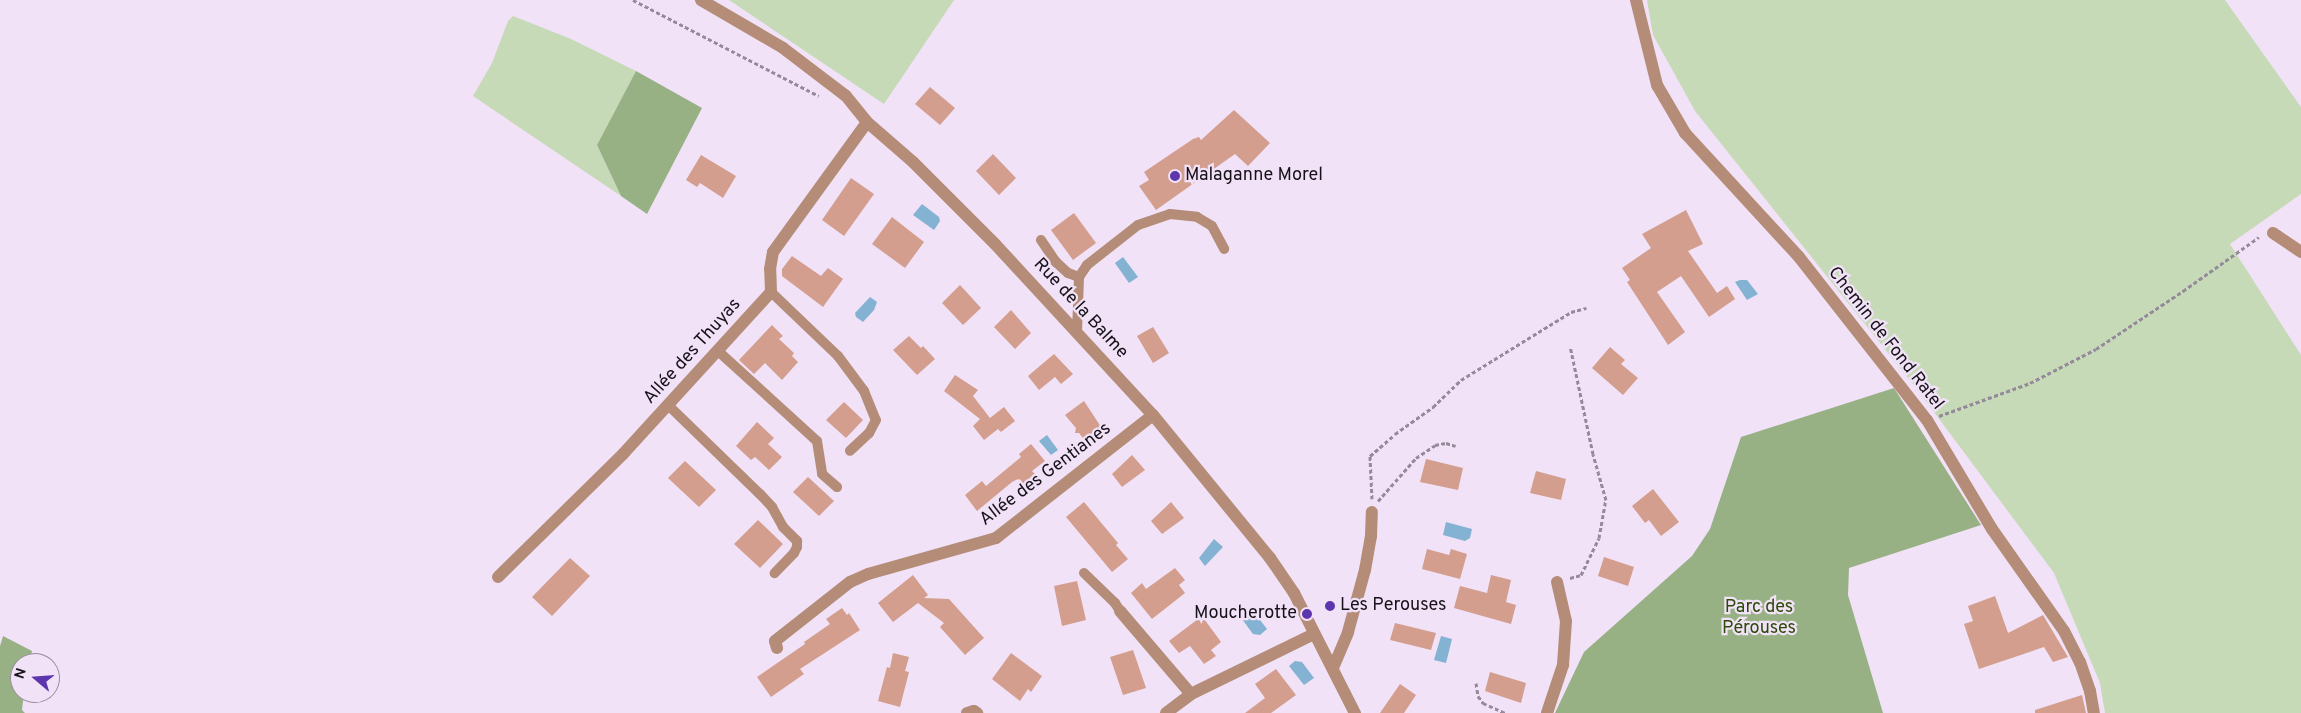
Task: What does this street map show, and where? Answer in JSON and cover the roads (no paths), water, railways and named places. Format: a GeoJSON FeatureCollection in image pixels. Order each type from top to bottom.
{"type":"FeatureCollection","features":[{"type":"Feature","properties":{"kind":"street","name":"Rue de la Balme"},"geometry":{"type":"LineString","coordinates":[[701,0],[783,48],[846,96],[867,122],[913,162],[996,244],[1154,415],[1270,558],[1307,614],[1314,634],[1355,713]]}},
{"type":"Feature","properties":{"kind":"street","name":"Chemin de Fond Ratel"},"geometry":{"type":"LineString","coordinates":[[1636,0],[1657,85],[1685,133],[1800,257],[1927,420],[1992,529],[2064,631],[2080,662],[2090,690],[2094,713]]}},
{"type":"Feature","properties":{"kind":"street"},"geometry":{"type":"LineString","coordinates":[[771,292],[770,269],[773,252],[867,122]]}},
{"type":"Feature","properties":{"kind":"street"},"geometry":{"type":"LineString","coordinates":[[2273,233],[2301,252]]}},
{"type":"Feature","properties":{"kind":"street","name":"Allée des Thuyas"},"geometry":{"type":"LineString","coordinates":[[498,578],[623,454],[771,292]]}},
{"type":"Feature","properties":{"kind":"street","name":"Allée des Gentianes"},"geometry":{"type":"LineString","coordinates":[[777,648],[775,640],[850,582],[868,574],[996,538],[1154,415]]}},
{"type":"Feature","properties":{"kind":"street"},"geometry":{"type":"LineString","coordinates":[[1333,668],[1348,632],[1365,570],[1371,536],[1372,512]]}},
{"type":"Feature","properties":{"kind":"street"},"geometry":{"type":"LineString","coordinates":[[1547,713],[1563,665],[1566,621],[1557,582]]}},
{"type":"Feature","properties":{"kind":"street"},"geometry":{"type":"LineString","coordinates":[[1120,611],[1191,694]]}},
{"type":"Feature","properties":{"kind":"street"},"geometry":{"type":"LineString","coordinates":[[1166,713],[1191,694],[1314,634]]}},
{"type":"Feature","properties":{"kind":"street"},"geometry":{"type":"LineString","coordinates":[[967,713],[974,711],[977,713]]}},
{"type":"Feature","properties":{"kind":"lane"},"geometry":{"type":"LineString","coordinates":[[1077,332],[1078,277],[1086,265],[1138,225],[1170,214],[1197,217],[1212,226],[1224,249]]}},
{"type":"Feature","properties":{"kind":"lane"},"geometry":{"type":"LineString","coordinates":[[1041,240],[1056,262],[1068,273],[1078,277]]}},
{"type":"Feature","properties":{"kind":"lane"},"geometry":{"type":"LineString","coordinates":[[771,292],[838,356],[864,391],[876,420],[869,433],[850,451]]}},
{"type":"Feature","properties":{"kind":"lane"},"geometry":{"type":"LineString","coordinates":[[718,351],[818,441],[822,474],[837,487]]}},
{"type":"Feature","properties":{"kind":"lane"},"geometry":{"type":"LineString","coordinates":[[668,405],[760,494],[772,507],[783,527],[797,541],[798,547],[794,553],[775,573]]}},
{"type":"Feature","properties":{"kind":"lane"},"geometry":{"type":"LineString","coordinates":[[1084,573],[1115,602],[1120,611]]}},
{"type":"Feature","properties":{"kind":"water"},"geometry":{"type":"Polygon","coordinates":[[[922,204],[939,217],[940,221],[934,230],[913,215],[922,204]]]}},
{"type":"Feature","properties":{"kind":"water"},"geometry":{"type":"Polygon","coordinates":[[[1123,257],[1138,277],[1129,283],[1115,263],[1123,257]]]}},
{"type":"Feature","properties":{"kind":"water"},"geometry":{"type":"Polygon","coordinates":[[[1747,280],[1758,294],[1747,300],[1735,282],[1747,280]]]}},
{"type":"Feature","properties":{"kind":"water"},"geometry":{"type":"Polygon","coordinates":[[[870,297],[877,302],[874,310],[863,322],[856,317],[855,313],[870,297]]]}},
{"type":"Feature","properties":{"kind":"water"},"geometry":{"type":"Polygon","coordinates":[[[1047,435],[1058,450],[1051,455],[1039,441],[1047,435]]]}},
{"type":"Feature","properties":{"kind":"water"},"geometry":{"type":"Polygon","coordinates":[[[1446,522],[1472,529],[1470,538],[1465,541],[1443,535],[1446,522]]]}},
{"type":"Feature","properties":{"kind":"water"},"geometry":{"type":"Polygon","coordinates":[[[1214,539],[1223,547],[1205,566],[1199,558],[1214,539]]]}},
{"type":"Feature","properties":{"kind":"water"},"geometry":{"type":"Polygon","coordinates":[[[1250,607],[1267,629],[1260,635],[1253,634],[1239,615],[1250,607]]]}},
{"type":"Feature","properties":{"kind":"water"},"geometry":{"type":"Polygon","coordinates":[[[1441,636],[1452,639],[1446,663],[1434,660],[1441,636]]]}},
{"type":"Feature","properties":{"kind":"water"},"geometry":{"type":"Polygon","coordinates":[[[1295,661],[1302,662],[1314,678],[1304,685],[1289,666],[1295,661]]]}},
{"type":"Feature","properties":{"kind":"place","name":"Malaganne Morel"},"geometry":{"type":"Point","coordinates":[1175,176]}},
{"type":"Feature","properties":{"kind":"place","name":"Les Perouses"},"geometry":{"type":"Point","coordinates":[1330,606]}},
{"type":"Feature","properties":{"kind":"place","name":"Moucherotte"},"geometry":{"type":"Point","coordinates":[1307,614]}},
{"type":"Feature","properties":{"kind":"park label","name":"Parc des Pérouses"},"geometry":{"type":"Point","coordinates":[1759,619]}}]}
